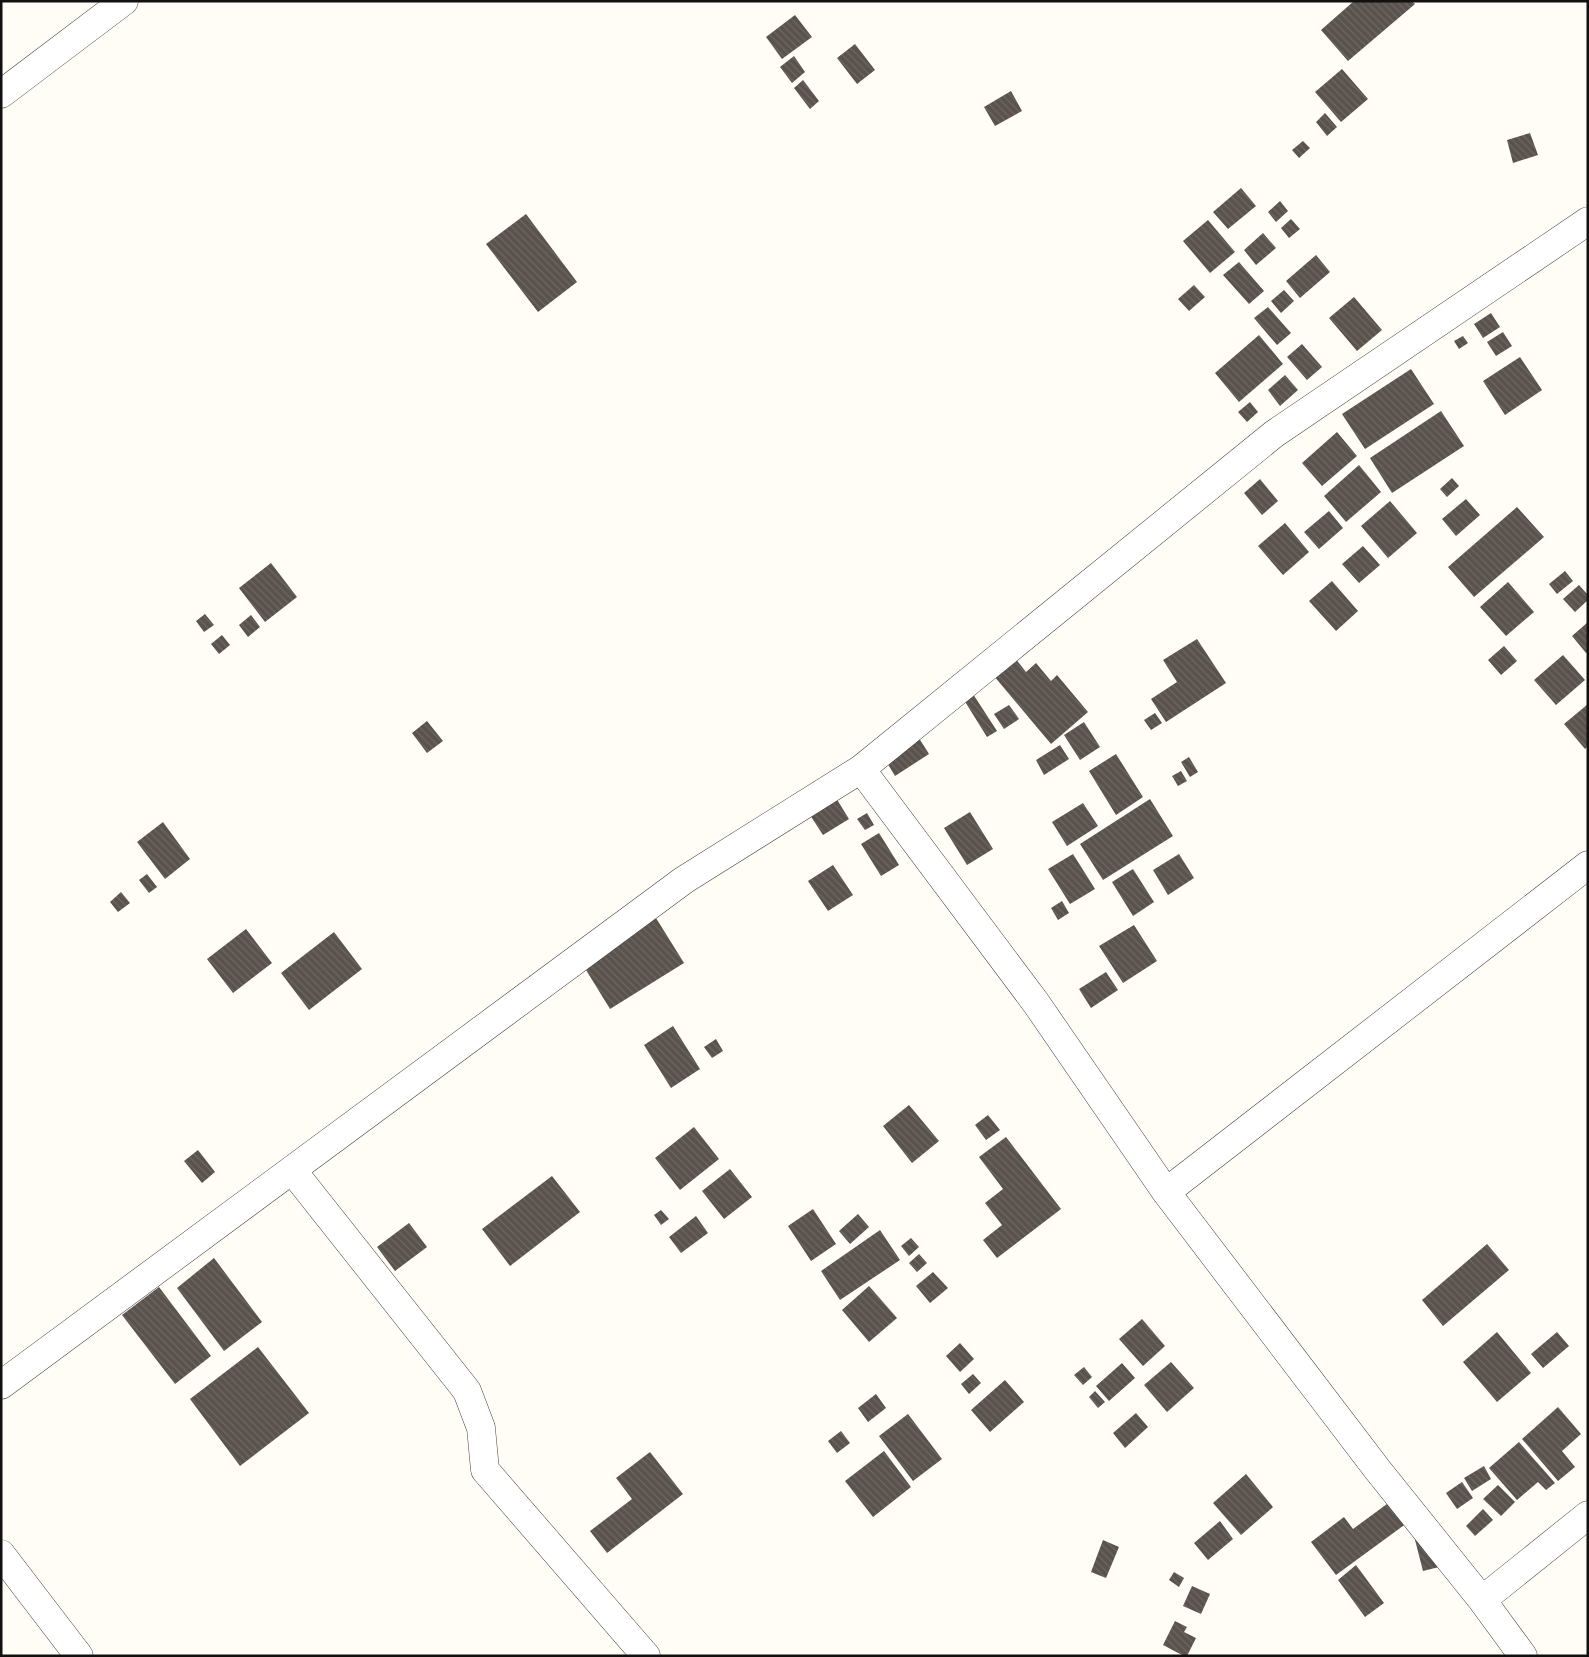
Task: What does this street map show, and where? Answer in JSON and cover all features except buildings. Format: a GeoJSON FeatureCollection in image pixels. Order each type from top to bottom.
{"type":"FeatureCollection","features":[{"type":"Feature","properties":{"kind":"street"},"geometry":{"type":"LineString","coordinates":[[1,94],[124,1]]}},
{"type":"Feature","properties":{"kind":"street"},"geometry":{"type":"LineString","coordinates":[[1,1385],[684,880],[861,769],[1274,434],[1588,221]]}},
{"type":"Feature","properties":{"kind":"street"},"geometry":{"type":"LineString","coordinates":[[861,769],[1036,1003],[1166,1192],[1371,1461],[1482,1600],[1523,1656]]}},
{"type":"Feature","properties":{"kind":"street"},"geometry":{"type":"LineString","coordinates":[[1166,1192],[1588,865]]}},
{"type":"Feature","properties":{"kind":"street"},"geometry":{"type":"LineString","coordinates":[[292,1170],[467,1391],[481,1428],[485,1470],[646,1656]]}},
{"type":"Feature","properties":{"kind":"street"},"geometry":{"type":"LineString","coordinates":[[1482,1600],[1588,1515]]}},
{"type":"Feature","properties":{"kind":"street"},"geometry":{"type":"LineString","coordinates":[[1,1554],[79,1656]]}}]}
